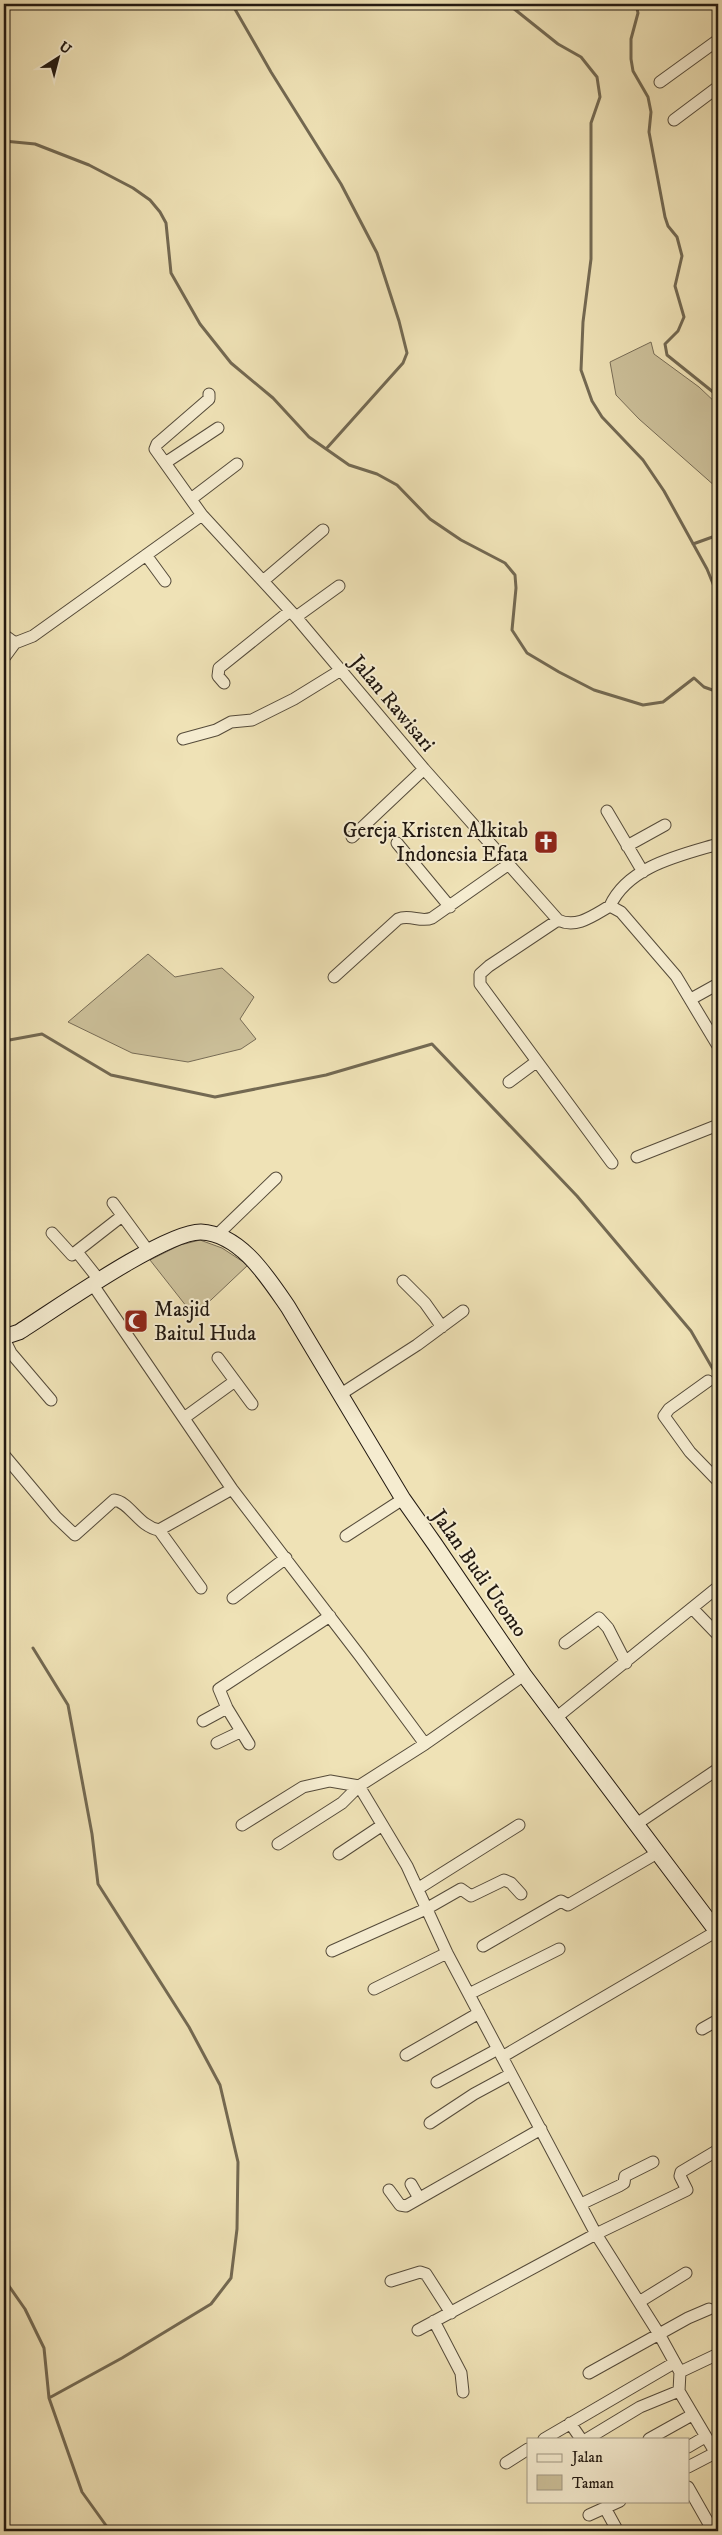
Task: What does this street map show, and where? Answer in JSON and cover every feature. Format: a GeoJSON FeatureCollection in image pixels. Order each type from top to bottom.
{"type":"FeatureCollection","features":[{"type":"Feature","properties":{"kind":"street"},"geometry":{"type":"LineString","coordinates":[[660,82],[718,40]]}},
{"type":"Feature","properties":{"kind":"street"},"geometry":{"type":"LineString","coordinates":[[674,120],[718,87]]}},
{"type":"Feature","properties":{"kind":"street","name":"Jalan Rawisari"},"geometry":{"type":"LineString","coordinates":[[209,394],[209,399],[157,444],[155,449],[202,515],[293,614],[424,769],[558,920]]}},
{"type":"Feature","properties":{"kind":"street"},"geometry":{"type":"LineString","coordinates":[[165,463],[218,428]]}},
{"type":"Feature","properties":{"kind":"street"},"geometry":{"type":"LineString","coordinates":[[191,499],[238,464]]}},
{"type":"Feature","properties":{"kind":"street"},"geometry":{"type":"LineString","coordinates":[[4,658],[15,642],[34,636],[202,515]]}},
{"type":"Feature","properties":{"kind":"street"},"geometry":{"type":"LineString","coordinates":[[263,581],[323,530]]}},
{"type":"Feature","properties":{"kind":"street"},"geometry":{"type":"LineString","coordinates":[[146,555],[165,581]]}},
{"type":"Feature","properties":{"kind":"street"},"geometry":{"type":"LineString","coordinates":[[224,684],[218,676],[219,668],[293,614],[339,586]]}},
{"type":"Feature","properties":{"kind":"street"},"geometry":{"type":"LineString","coordinates":[[4,635],[15,642]]}},
{"type":"Feature","properties":{"kind":"street"},"geometry":{"type":"LineString","coordinates":[[183,739],[216,730],[231,722],[252,720],[294,699],[341,670]]}},
{"type":"Feature","properties":{"kind":"street"},"geometry":{"type":"LineString","coordinates":[[352,837],[424,769]]}},
{"type":"Feature","properties":{"kind":"street"},"geometry":{"type":"LineString","coordinates":[[607,811],[642,872]]}},
{"type":"Feature","properties":{"kind":"street"},"geometry":{"type":"LineString","coordinates":[[627,846],[664,825]]}},
{"type":"Feature","properties":{"kind":"street"},"geometry":{"type":"LineString","coordinates":[[397,843],[450,907]]}},
{"type":"Feature","properties":{"kind":"street"},"geometry":{"type":"LineString","coordinates":[[612,1163],[480,984],[480,974],[558,920],[564,923],[577,924],[610,906],[615,897],[642,872],[679,855],[718,844]]}},
{"type":"Feature","properties":{"kind":"street"},"geometry":{"type":"LineString","coordinates":[[334,977],[398,919],[404,916],[427,920],[450,907],[509,864]]}},
{"type":"Feature","properties":{"kind":"street"},"geometry":{"type":"LineString","coordinates":[[610,906],[621,912],[646,940],[691,999],[718,1046]]}},
{"type":"Feature","properties":{"kind":"street"},"geometry":{"type":"LineString","coordinates":[[691,999],[718,984]]}},
{"type":"Feature","properties":{"kind":"street"},"geometry":{"type":"LineString","coordinates":[[509,1082],[536,1062]]}},
{"type":"Feature","properties":{"kind":"street"},"geometry":{"type":"LineString","coordinates":[[637,1156],[718,1125]]}},
{"type":"Feature","properties":{"kind":"street"},"geometry":{"type":"LineString","coordinates":[[51,1400],[11,1352],[4,1338],[19,1332],[149,1252],[192,1233],[202,1232],[216,1236],[276,1178]]}},
{"type":"Feature","properties":{"kind":"street"},"geometry":{"type":"LineString","coordinates":[[113,1203],[149,1252]]}},
{"type":"Feature","properties":{"kind":"street"},"geometry":{"type":"LineString","coordinates":[[52,1233],[72,1255],[122,1216]]}},
{"type":"Feature","properties":{"kind":"street","name":"Jalan Budi Utomo"},"geometry":{"type":"LineString","coordinates":[[216,1236],[248,1256],[268,1277],[341,1394],[403,1499],[524,1675],[638,1823],[718,1932]]}},
{"type":"Feature","properties":{"kind":"street"},"geometry":{"type":"LineString","coordinates":[[78,1252],[184,1418],[232,1488],[425,1744]]}},
{"type":"Feature","properties":{"kind":"street"},"geometry":{"type":"LineString","coordinates":[[403,1281],[425,1304],[442,1327]]}},
{"type":"Feature","properties":{"kind":"street"},"geometry":{"type":"LineString","coordinates":[[341,1394],[463,1311]]}},
{"type":"Feature","properties":{"kind":"street"},"geometry":{"type":"LineString","coordinates":[[218,1358],[252,1404]]}},
{"type":"Feature","properties":{"kind":"street"},"geometry":{"type":"LineString","coordinates":[[184,1418],[235,1381]]}},
{"type":"Feature","properties":{"kind":"street"},"geometry":{"type":"LineString","coordinates":[[708,1381],[669,1409],[664,1416],[690,1452],[718,1481]]}},
{"type":"Feature","properties":{"kind":"street"},"geometry":{"type":"LineString","coordinates":[[4,1455],[56,1517],[75,1535],[116,1500],[143,1524],[159,1530],[202,1588]]}},
{"type":"Feature","properties":{"kind":"street"},"geometry":{"type":"LineString","coordinates":[[159,1530],[232,1488]]}},
{"type":"Feature","properties":{"kind":"street"},"geometry":{"type":"LineString","coordinates":[[346,1536],[403,1499]]}},
{"type":"Feature","properties":{"kind":"street"},"geometry":{"type":"LineString","coordinates":[[233,1598],[286,1558]]}},
{"type":"Feature","properties":{"kind":"street"},"geometry":{"type":"LineString","coordinates":[[557,1717],[626,1663],[718,1586]]}},
{"type":"Feature","properties":{"kind":"street"},"geometry":{"type":"LineString","coordinates":[[692,1608],[718,1635]]}},
{"type":"Feature","properties":{"kind":"street"},"geometry":{"type":"LineString","coordinates":[[249,1744],[240,1732],[221,1697],[220,1687],[330,1616]]}},
{"type":"Feature","properties":{"kind":"street"},"geometry":{"type":"LineString","coordinates":[[565,1643],[600,1618],[608,1628],[626,1663]]}},
{"type":"Feature","properties":{"kind":"street"},"geometry":{"type":"LineString","coordinates":[[278,1844],[342,1803],[358,1786],[425,1744],[524,1675]]}},
{"type":"Feature","properties":{"kind":"street"},"geometry":{"type":"LineString","coordinates":[[203,1721],[227,1708]]}},
{"type":"Feature","properties":{"kind":"street"},"geometry":{"type":"LineString","coordinates":[[217,1743],[240,1732]]}},
{"type":"Feature","properties":{"kind":"street"},"geometry":{"type":"LineString","coordinates":[[638,1823],[718,1769]]}},
{"type":"Feature","properties":{"kind":"street"},"geometry":{"type":"LineString","coordinates":[[242,1825],[303,1787],[330,1781],[358,1786],[419,1888],[426,1909],[447,1953],[596,2234],[659,2334],[677,2368],[679,2391],[717,2455],[690,2466]]}},
{"type":"Feature","properties":{"kind":"street"},"geometry":{"type":"LineString","coordinates":[[419,1888],[520,1825]]}},
{"type":"Feature","properties":{"kind":"street"},"geometry":{"type":"LineString","coordinates":[[339,1854],[381,1826]]}},
{"type":"Feature","properties":{"kind":"street"},"geometry":{"type":"LineString","coordinates":[[484,1946],[561,1902],[568,1905],[659,1852]]}},
{"type":"Feature","properties":{"kind":"street"},"geometry":{"type":"LineString","coordinates":[[332,1951],[426,1909],[461,1889],[471,1896],[504,1880],[511,1883],[521,1894]]}},
{"type":"Feature","properties":{"kind":"street"},"geometry":{"type":"LineString","coordinates":[[436,2082],[500,2053],[718,1932]]}},
{"type":"Feature","properties":{"kind":"street"},"geometry":{"type":"LineString","coordinates":[[469,1994],[560,1949]]}},
{"type":"Feature","properties":{"kind":"street"},"geometry":{"type":"LineString","coordinates":[[374,1989],[447,1953]]}},
{"type":"Feature","properties":{"kind":"street"},"geometry":{"type":"LineString","coordinates":[[406,2055],[479,2013]]}},
{"type":"Feature","properties":{"kind":"street"},"geometry":{"type":"LineString","coordinates":[[702,2029],[718,2020]]}},
{"type":"Feature","properties":{"kind":"street"},"geometry":{"type":"LineString","coordinates":[[430,2123],[474,2094],[511,2074]]}},
{"type":"Feature","properties":{"kind":"street"},"geometry":{"type":"LineString","coordinates":[[389,2190],[403,2207],[541,2130]]}},
{"type":"Feature","properties":{"kind":"street"},"geometry":{"type":"LineString","coordinates":[[418,2330],[596,2234],[688,2190],[680,2176],[680,2172],[718,2150]]}},
{"type":"Feature","properties":{"kind":"street"},"geometry":{"type":"LineString","coordinates":[[581,2204],[619,2186],[624,2183],[625,2176],[654,2162]]}},
{"type":"Feature","properties":{"kind":"street"},"geometry":{"type":"LineString","coordinates":[[411,2184],[420,2198]]}},
{"type":"Feature","properties":{"kind":"street"},"geometry":{"type":"LineString","coordinates":[[391,2281],[420,2272],[426,2274],[450,2313]]}},
{"type":"Feature","properties":{"kind":"street"},"geometry":{"type":"LineString","coordinates":[[638,2302],[686,2274]]}},
{"type":"Feature","properties":{"kind":"street"},"geometry":{"type":"LineString","coordinates":[[589,2373],[709,2309]]}},
{"type":"Feature","properties":{"kind":"street"},"geometry":{"type":"LineString","coordinates":[[434,2322],[461,2373],[463,2392]]}},
{"type":"Feature","properties":{"kind":"street"},"geometry":{"type":"LineString","coordinates":[[546,2438],[570,2423],[677,2368],[718,2354]]}},
{"type":"Feature","properties":{"kind":"street"},"geometry":{"type":"LineString","coordinates":[[589,2438],[640,2407],[679,2391]]}},
{"type":"Feature","properties":{"kind":"street"},"geometry":{"type":"LineString","coordinates":[[651,2438],[692,2415]]}},
{"type":"Feature","properties":{"kind":"street"},"geometry":{"type":"LineString","coordinates":[[570,2423],[579,2438]]}},
{"type":"Feature","properties":{"kind":"street"},"geometry":{"type":"LineString","coordinates":[[690,2446],[705,2437]]}},
{"type":"Feature","properties":{"kind":"street"},"geometry":{"type":"LineString","coordinates":[[506,2464],[527,2450]]}},
{"type":"Feature","properties":{"kind":"street"},"geometry":{"type":"LineString","coordinates":[[690,2491],[713,2531]]}},
{"type":"Feature","properties":{"kind":"street"},"geometry":{"type":"LineString","coordinates":[[589,2515],[618,2502]]}},
{"type":"Feature","properties":{"kind":"street"},"geometry":{"type":"LineString","coordinates":[[605,2508],[616,2528]]}},
{"type":"Feature","properties":{"kind":"green space"},"geometry":{"type":"Polygon","coordinates":[[[651,342],[654,354],[699,387],[718,405],[718,493],[716,487],[639,419],[616,395],[610,362],[651,342]]]}},
{"type":"Feature","properties":{"kind":"green space"},"geometry":{"type":"Polygon","coordinates":[[[148,954],[175,977],[222,968],[254,997],[240,1019],[256,1039],[241,1049],[188,1062],[132,1053],[68,1022],[148,954]]]}},
{"type":"Feature","properties":{"kind":"green space"},"geometry":{"type":"Polygon","coordinates":[[[200,1240],[222,1248],[248,1265],[194,1316],[150,1260],[180,1245],[200,1240]]]}},
{"type":"Feature","properties":{"kind":"waterway"},"geometry":{"type":"LineString","coordinates":[[232,4],[271,72],[341,184],[377,253],[399,321],[407,353],[403,363],[326,449]]}},
{"type":"Feature","properties":{"kind":"waterway"},"geometry":{"type":"LineString","coordinates":[[508,4],[558,44],[581,57],[597,77],[600,97],[591,123],[591,259],[583,322],[581,370],[592,401],[602,417],[643,460],[664,491],[707,569],[718,596]]}},
{"type":"Feature","properties":{"kind":"waterway"},"geometry":{"type":"LineString","coordinates":[[636,4],[638,13],[631,39],[633,71],[648,97],[651,112],[649,132],[665,217],[668,226],[677,237],[682,256],[675,286],[684,317],[678,331],[665,344],[667,355],[718,396]]}},
{"type":"Feature","properties":{"kind":"waterway"},"geometry":{"type":"LineString","coordinates":[[4,141],[35,144],[89,165],[133,188],[150,200],[166,223],[171,273],[200,324],[231,363],[273,398],[309,437],[349,465],[377,474],[397,485],[430,519],[461,540],[505,563],[515,575],[516,588],[512,630],[527,653],[594,690],[643,705],[663,702],[694,678],[704,687],[718,692]]}},
{"type":"Feature","properties":{"kind":"waterway"},"geometry":{"type":"LineString","coordinates":[[693,544],[718,535]]}},
{"type":"Feature","properties":{"kind":"waterway"},"geometry":{"type":"LineString","coordinates":[[4,1041],[42,1034],[111,1075],[215,1097],[326,1075],[432,1044],[577,1196],[691,1331],[718,1378]]}},
{"type":"Feature","properties":{"kind":"waterway"},"geometry":{"type":"LineString","coordinates":[[33,1648],[68,1705],[92,1834],[98,1884],[189,2027],[220,2085],[238,2162],[237,2229],[231,2278],[211,2304],[122,2358],[49,2398],[82,2492],[110,2531]]}},
{"type":"Feature","properties":{"kind":"waterway"},"geometry":{"type":"LineString","coordinates":[[4,2279],[25,2309],[44,2348],[49,2398]]}},
{"type":"Feature","properties":{"kind":"place","name":"Gereja Kristen Alkitab Indonesia Efata"},"geometry":{"type":"Point","coordinates":[546,842]}},
{"type":"Feature","properties":{"kind":"place","name":"Masjid Baitul Huda"},"geometry":{"type":"Point","coordinates":[136,1321]}}]}
